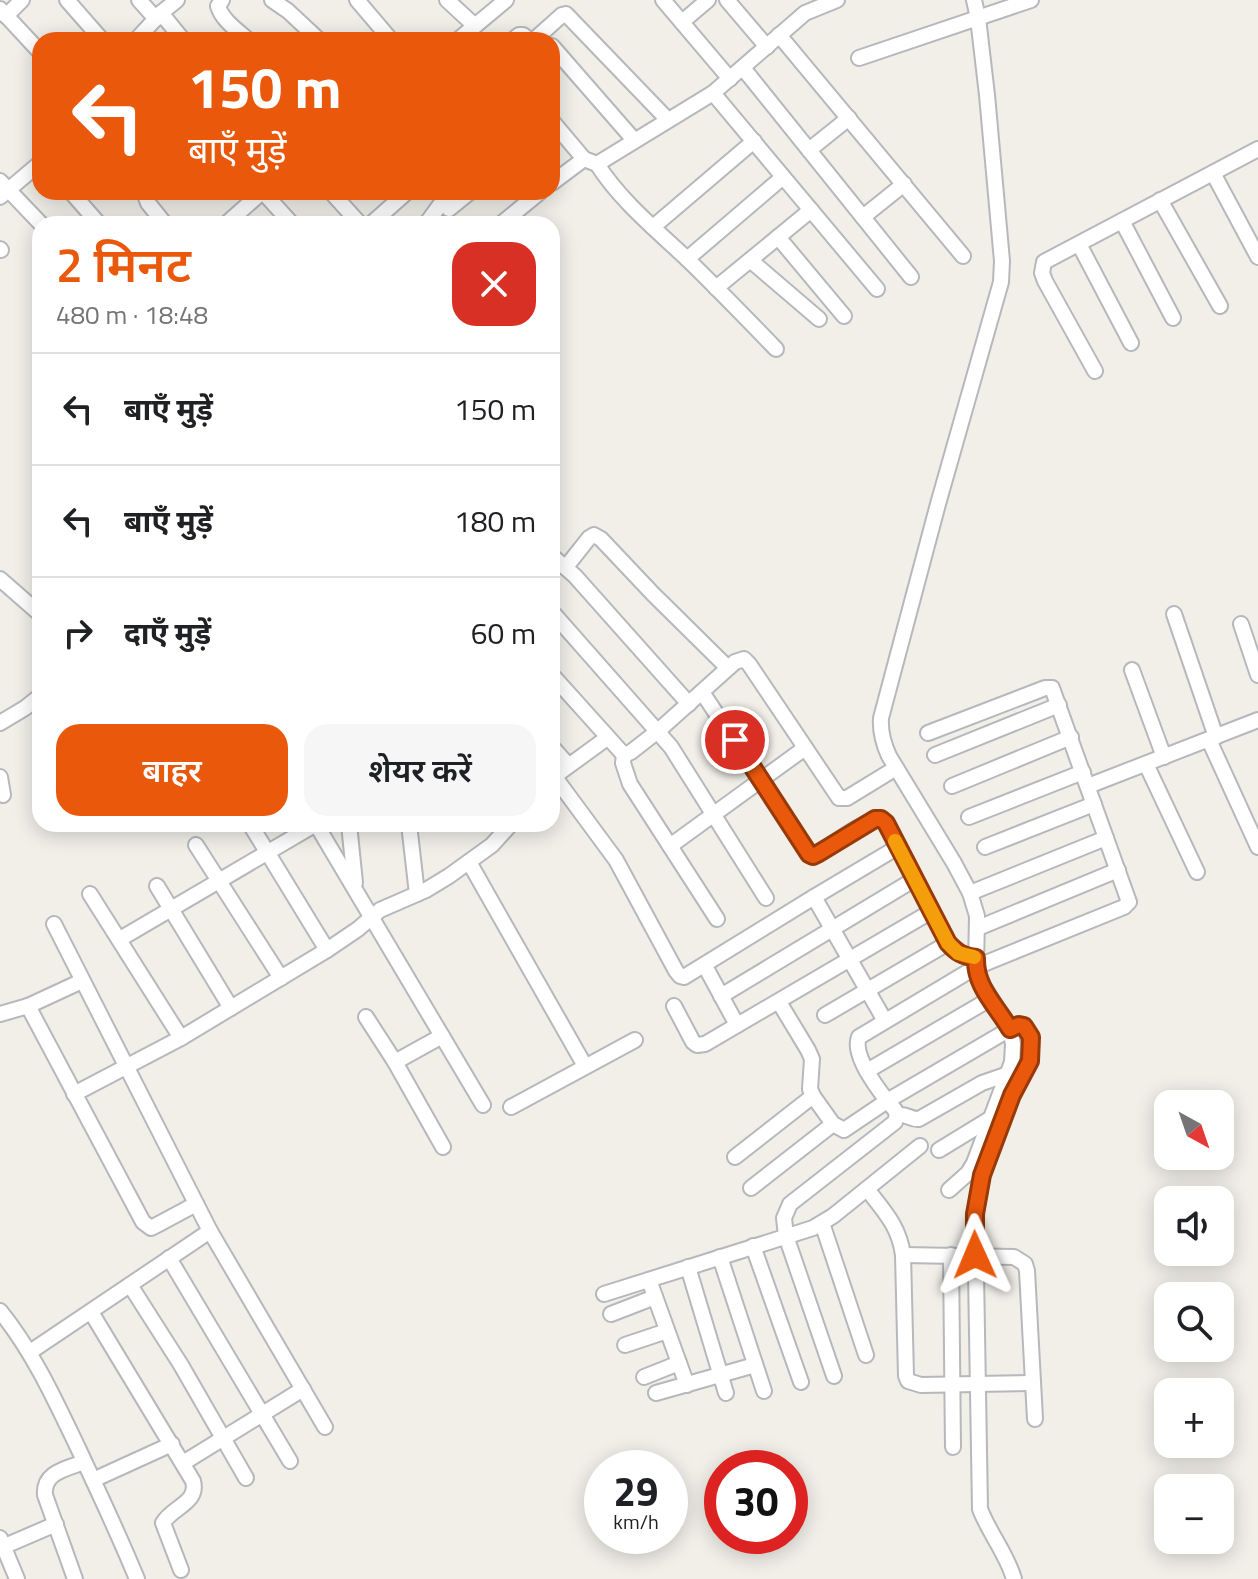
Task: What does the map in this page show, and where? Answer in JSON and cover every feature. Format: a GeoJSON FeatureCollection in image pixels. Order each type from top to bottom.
{"type":"FeatureCollection","features":[{"type":"Feature","properties":{"kind":"street"},"geometry":{"type":"LineString","coordinates":[[22,0],[3,12],[32,43]]}},
{"type":"Feature","properties":{"kind":"street"},"geometry":{"type":"LineString","coordinates":[[67,0],[95,32]]}},
{"type":"Feature","properties":{"kind":"street"},"geometry":{"type":"LineString","coordinates":[[139,0],[175,32]]}},
{"type":"Feature","properties":{"kind":"street"},"geometry":{"type":"LineString","coordinates":[[143,32],[177,0]]}},
{"type":"Feature","properties":{"kind":"street"},"geometry":{"type":"LineString","coordinates":[[222,0],[218,10],[240,32]]}},
{"type":"Feature","properties":{"kind":"street"},"geometry":{"type":"LineString","coordinates":[[272,0],[310,32]]}},
{"type":"Feature","properties":{"kind":"street"},"geometry":{"type":"LineString","coordinates":[[357,0],[384,32]]}},
{"type":"Feature","properties":{"kind":"street"},"geometry":{"type":"LineString","coordinates":[[447,0],[475,26]]}},
{"type":"Feature","properties":{"kind":"street"},"geometry":{"type":"LineString","coordinates":[[468,32],[506,0]]}},
{"type":"Feature","properties":{"kind":"street"},"geometry":{"type":"LineString","coordinates":[[663,0],[730,79]]}},
{"type":"Feature","properties":{"kind":"street"},"geometry":{"type":"LineString","coordinates":[[682,22],[708,0]]}},
{"type":"Feature","properties":{"kind":"street"},"geometry":{"type":"LineString","coordinates":[[727,0],[767,47]]}},
{"type":"Feature","properties":{"kind":"street"},"geometry":{"type":"LineString","coordinates":[[560,178],[634,140],[713,93],[805,13],[837,0]]}},
{"type":"Feature","properties":{"kind":"street"},"geometry":{"type":"LineString","coordinates":[[949,1190],[974,1163],[1012,1062],[1013,1044],[1010,1029],[978,978],[978,928],[970,893],[896,768],[880,728],[938,504],[1001,282],[1002,261],[974,0]]}},
{"type":"Feature","properties":{"kind":"street"},"geometry":{"type":"LineString","coordinates":[[859,58],[1031,0]]}},
{"type":"Feature","properties":{"kind":"street"},"geometry":{"type":"LineString","coordinates":[[544,32],[566,14],[668,120]]}},
{"type":"Feature","properties":{"kind":"street"},"geometry":{"type":"LineString","coordinates":[[779,35],[963,256]]}},
{"type":"Feature","properties":{"kind":"street"},"geometry":{"type":"LineString","coordinates":[[560,55],[634,140]]}},
{"type":"Feature","properties":{"kind":"street"},"geometry":{"type":"LineString","coordinates":[[743,68],[911,277]]}},
{"type":"Feature","properties":{"kind":"street"},"geometry":{"type":"LineString","coordinates":[[713,93],[877,289]]}},
{"type":"Feature","properties":{"kind":"street"},"geometry":{"type":"LineString","coordinates":[[809,150],[849,118]]}},
{"type":"Feature","properties":{"kind":"street"},"geometry":{"type":"LineString","coordinates":[[560,129],[776,349]]}},
{"type":"Feature","properties":{"kind":"street"},"geometry":{"type":"LineString","coordinates":[[653,227],[754,141]]}},
{"type":"Feature","properties":{"kind":"street"},"geometry":{"type":"LineString","coordinates":[[1095,371],[1042,273],[1044,262],[1258,149]]}},
{"type":"Feature","properties":{"kind":"street"},"geometry":{"type":"LineString","coordinates":[[32,169],[3,189],[32,216]]}},
{"type":"Feature","properties":{"kind":"street"},"geometry":{"type":"LineString","coordinates":[[1213,173],[1258,257]]}},
{"type":"Feature","properties":{"kind":"street"},"geometry":{"type":"LineString","coordinates":[[687,259],[783,177]]}},
{"type":"Feature","properties":{"kind":"street"},"geometry":{"type":"LineString","coordinates":[[863,217],[904,184]]}},
{"type":"Feature","properties":{"kind":"street"},"geometry":{"type":"LineString","coordinates":[[78,200],[92,216]]}},
{"type":"Feature","properties":{"kind":"street"},"geometry":{"type":"LineString","coordinates":[[236,216],[253,200]]}},
{"type":"Feature","properties":{"kind":"street"},"geometry":{"type":"LineString","coordinates":[[270,200],[284,216]]}},
{"type":"Feature","properties":{"kind":"street"},"geometry":{"type":"LineString","coordinates":[[342,200],[354,216]]}},
{"type":"Feature","properties":{"kind":"street"},"geometry":{"type":"LineString","coordinates":[[380,216],[398,200]]}},
{"type":"Feature","properties":{"kind":"street"},"geometry":{"type":"LineString","coordinates":[[434,216],[455,200]]}},
{"type":"Feature","properties":{"kind":"street"},"geometry":{"type":"LineString","coordinates":[[511,216],[530,200]]}},
{"type":"Feature","properties":{"kind":"street"},"geometry":{"type":"LineString","coordinates":[[1160,200],[1220,306]]}},
{"type":"Feature","properties":{"kind":"street"},"geometry":{"type":"LineString","coordinates":[[716,288],[811,210]]}},
{"type":"Feature","properties":{"kind":"street"},"geometry":{"type":"LineString","coordinates":[[1122,221],[1173,318]]}},
{"type":"Feature","properties":{"kind":"street"},"geometry":{"type":"LineString","coordinates":[[778,237],[844,316]]}},
{"type":"Feature","properties":{"kind":"street"},"geometry":{"type":"LineString","coordinates":[[1079,244],[1131,343]]}},
{"type":"Feature","properties":{"kind":"street"},"geometry":{"type":"LineString","coordinates":[[750,260],[819,319]]}},
{"type":"Feature","properties":{"kind":"street"},"geometry":{"type":"LineString","coordinates":[[566,567],[589,538],[594,535],[601,539],[728,668]]}},
{"type":"Feature","properties":{"kind":"street"},"geometry":{"type":"LineString","coordinates":[[560,562],[689,704]]}},
{"type":"Feature","properties":{"kind":"street"},"geometry":{"type":"LineString","coordinates":[[0,579],[32,607]]}},
{"type":"Feature","properties":{"kind":"street"},"geometry":{"type":"LineString","coordinates":[[1174,614],[1212,738],[1258,847]]}},
{"type":"Feature","properties":{"kind":"street"},"geometry":{"type":"LineString","coordinates":[[560,621],[671,747],[766,898]]}},
{"type":"Feature","properties":{"kind":"street"},"geometry":{"type":"LineString","coordinates":[[1241,624],[1258,675]]}},
{"type":"Feature","properties":{"kind":"street"},"geometry":{"type":"LineString","coordinates":[[624,755],[658,731],[728,668],[744,659],[835,794],[843,800],[896,768]]}},
{"type":"Feature","properties":{"kind":"street"},"geometry":{"type":"LineString","coordinates":[[1132,670],[1164,757]]}},
{"type":"Feature","properties":{"kind":"street"},"geometry":{"type":"LineString","coordinates":[[560,684],[624,755]]}},
{"type":"Feature","properties":{"kind":"street"},"geometry":{"type":"LineString","coordinates":[[897,1115],[867,1071],[856,1042],[859,1037],[976,962],[1127,905],[1128,898],[1054,690],[1048,686],[928,733]]}},
{"type":"Feature","properties":{"kind":"street"},"geometry":{"type":"LineString","coordinates":[[702,692],[813,856],[875,819],[881,819],[886,823],[948,943],[958,953],[976,962]]}},
{"type":"Feature","properties":{"kind":"street"},"geometry":{"type":"LineString","coordinates":[[0,723],[32,702]]}},
{"type":"Feature","properties":{"kind":"street"},"geometry":{"type":"LineString","coordinates":[[935,755],[1059,705]]}},
{"type":"Feature","properties":{"kind":"street"},"geometry":{"type":"LineString","coordinates":[[969,817],[1085,779],[1146,764],[1258,720]]}},
{"type":"Feature","properties":{"kind":"street"},"geometry":{"type":"LineString","coordinates":[[952,786],[1071,737]]}},
{"type":"Feature","properties":{"kind":"street"},"geometry":{"type":"LineString","coordinates":[[560,771],[607,738]]}},
{"type":"Feature","properties":{"kind":"street"},"geometry":{"type":"LineString","coordinates":[[670,846],[805,748]]}},
{"type":"Feature","properties":{"kind":"street"},"geometry":{"type":"LineString","coordinates":[[624,755],[623,763],[630,784],[717,919]]}},
{"type":"Feature","properties":{"kind":"street"},"geometry":{"type":"LineString","coordinates":[[560,756],[568,765]]}},
{"type":"Feature","properties":{"kind":"street"},"geometry":{"type":"LineString","coordinates":[[1146,764],[1197,872]]}},
{"type":"Feature","properties":{"kind":"street"},"geometry":{"type":"LineString","coordinates":[[0,777],[3,795]]}},
{"type":"Feature","properties":{"kind":"street"},"geometry":{"type":"LineString","coordinates":[[560,786],[616,860],[676,971],[684,977],[898,847]]}},
{"type":"Feature","properties":{"kind":"street"},"geometry":{"type":"LineString","coordinates":[[985,847],[1094,804]]}},
{"type":"Feature","properties":{"kind":"street"},"geometry":{"type":"LineString","coordinates":[[255,832],[327,950]]}},
{"type":"Feature","properties":{"kind":"street"},"geometry":{"type":"LineString","coordinates":[[120,939],[303,832]]}},
{"type":"Feature","properties":{"kind":"street"},"geometry":{"type":"LineString","coordinates":[[321,832],[483,1105]]}},
{"type":"Feature","properties":{"kind":"street"},"geometry":{"type":"LineString","coordinates":[[350,832],[356,889]]}},
{"type":"Feature","properties":{"kind":"street"},"geometry":{"type":"LineString","coordinates":[[409,832],[412,896]]}},
{"type":"Feature","properties":{"kind":"street"},"geometry":{"type":"LineString","coordinates":[[74,1094],[181,1038],[327,950],[390,905],[412,896],[469,862],[504,832]]}},
{"type":"Feature","properties":{"kind":"street"},"geometry":{"type":"LineString","coordinates":[[970,893],[1106,838]]}},
{"type":"Feature","properties":{"kind":"street"},"geometry":{"type":"LineString","coordinates":[[196,845],[281,978]]}},
{"type":"Feature","properties":{"kind":"street"},"geometry":{"type":"LineString","coordinates":[[469,862],[585,1066]]}},
{"type":"Feature","properties":{"kind":"street"},"geometry":{"type":"LineString","coordinates":[[978,928],[1118,870]]}},
{"type":"Feature","properties":{"kind":"street"},"geometry":{"type":"LineString","coordinates":[[721,996],[915,879]]}},
{"type":"Feature","properties":{"kind":"street"},"geometry":{"type":"LineString","coordinates":[[157,886],[231,1008]]}},
{"type":"Feature","properties":{"kind":"street"},"geometry":{"type":"LineString","coordinates":[[90,894],[181,1038]]}},
{"type":"Feature","properties":{"kind":"street"},"geometry":{"type":"LineString","coordinates":[[814,897],[885,1021]]}},
{"type":"Feature","properties":{"kind":"street"},"geometry":{"type":"LineString","coordinates":[[674,1006],[693,1042],[705,1044],[932,911]]}},
{"type":"Feature","properties":{"kind":"street"},"geometry":{"type":"LineString","coordinates":[[54,924],[210,1231],[325,1427]]}},
{"type":"Feature","properties":{"kind":"street"},"geometry":{"type":"LineString","coordinates":[[825,1015],[948,943]]}},
{"type":"Feature","properties":{"kind":"street"},"geometry":{"type":"LineString","coordinates":[[705,966],[737,1025]]}},
{"type":"Feature","properties":{"kind":"street"},"geometry":{"type":"LineString","coordinates":[[82,981],[15,1010],[74,1094],[146,1226],[151,1228],[196,1204]]}},
{"type":"Feature","properties":{"kind":"street"},"geometry":{"type":"LineString","coordinates":[[867,1071],[990,999]]}},
{"type":"Feature","properties":{"kind":"street"},"geometry":{"type":"LineString","coordinates":[[779,1002],[812,1059],[810,1089],[813,1096],[833,1124],[841,1129],[848,1128],[887,1101],[1010,1029],[1024,1026],[1031,1037],[1030,1061],[1012,1095],[982,1175],[975,1214],[980,1509],[1014,1579]]}},
{"type":"Feature","properties":{"kind":"street"},"geometry":{"type":"LineString","coordinates":[[366,1017],[443,1147]]}},
{"type":"Feature","properties":{"kind":"street"},"geometry":{"type":"LineString","coordinates":[[395,1062],[442,1036]]}},
{"type":"Feature","properties":{"kind":"street"},"geometry":{"type":"LineString","coordinates":[[511,1107],[635,1040]]}},
{"type":"Feature","properties":{"kind":"street"},"geometry":{"type":"LineString","coordinates":[[897,1115],[919,1119],[982,1083],[1008,1074]]}},
{"type":"Feature","properties":{"kind":"street"},"geometry":{"type":"LineString","coordinates":[[735,1157],[813,1096]]}},
{"type":"Feature","properties":{"kind":"street"},"geometry":{"type":"LineString","coordinates":[[834,1376],[786,1236],[784,1218],[790,1204],[895,1122],[897,1115]]}},
{"type":"Feature","properties":{"kind":"street"},"geometry":{"type":"LineString","coordinates":[[939,1150],[993,1117]]}},
{"type":"Feature","properties":{"kind":"street"},"geometry":{"type":"LineString","coordinates":[[751,1188],[833,1124]]}},
{"type":"Feature","properties":{"kind":"street"},"geometry":{"type":"LineString","coordinates":[[604,1294],[813,1228],[920,1146]]}},
{"type":"Feature","properties":{"kind":"street"},"geometry":{"type":"LineString","coordinates":[[867,1189],[897,1230],[903,1255],[908,1381],[914,1384],[1033,1383]]}},
{"type":"Feature","properties":{"kind":"street"},"geometry":{"type":"LineString","coordinates":[[822,1223],[866,1355]]}},
{"type":"Feature","properties":{"kind":"street"},"geometry":{"type":"LineString","coordinates":[[30,1352],[210,1231]]}},
{"type":"Feature","properties":{"kind":"street"},"geometry":{"type":"LineString","coordinates":[[753,1246],[801,1382]]}},
{"type":"Feature","properties":{"kind":"street"},"geometry":{"type":"LineString","coordinates":[[903,1255],[1014,1257],[1025,1264],[1035,1419]]}},
{"type":"Feature","properties":{"kind":"street"},"geometry":{"type":"LineString","coordinates":[[951,1255],[953,1447]]}},
{"type":"Feature","properties":{"kind":"street"},"geometry":{"type":"LineString","coordinates":[[720,1257],[764,1391]]}},
{"type":"Feature","properties":{"kind":"street"},"geometry":{"type":"LineString","coordinates":[[169,1258],[290,1461]]}},
{"type":"Feature","properties":{"kind":"street"},"geometry":{"type":"LineString","coordinates":[[688,1267],[726,1393]]}},
{"type":"Feature","properties":{"kind":"street"},"geometry":{"type":"LineString","coordinates":[[649,1280],[687,1385]]}},
{"type":"Feature","properties":{"kind":"street"},"geometry":{"type":"LineString","coordinates":[[130,1285],[181,1365],[246,1478]]}},
{"type":"Feature","properties":{"kind":"street"},"geometry":{"type":"LineString","coordinates":[[611,1314],[655,1297]]}},
{"type":"Feature","properties":{"kind":"street"},"geometry":{"type":"LineString","coordinates":[[0,1311],[30,1352],[57,1404],[137,1579]]}},
{"type":"Feature","properties":{"kind":"street"},"geometry":{"type":"LineString","coordinates":[[81,1319],[172,1444],[193,1481],[194,1494],[169,1514],[163,1523],[181,1570]]}},
{"type":"Feature","properties":{"kind":"street"},"geometry":{"type":"LineString","coordinates":[[625,1345],[667,1331]]}},
{"type":"Feature","properties":{"kind":"street"},"geometry":{"type":"LineString","coordinates":[[644,1377],[679,1363]]}},
{"type":"Feature","properties":{"kind":"street"},"geometry":{"type":"LineString","coordinates":[[656,1393],[755,1365]]}},
{"type":"Feature","properties":{"kind":"street"},"geometry":{"type":"LineString","coordinates":[[183,1463],[303,1389]]}},
{"type":"Feature","properties":{"kind":"street"},"geometry":{"type":"LineString","coordinates":[[93,1480],[172,1444]]}},
{"type":"Feature","properties":{"kind":"street"},"geometry":{"type":"LineString","coordinates":[[75,1579],[44,1486],[52,1475],[84,1462]]}},
{"type":"Feature","properties":{"kind":"street"},"geometry":{"type":"LineString","coordinates":[[17,1579],[1,1544],[56,1524]]}},
{"type":"Feature","properties":{"kind":"slow traffic"},"geometry":{"type":"LineString","coordinates":[[895,841],[948,943],[958,953],[974,957]]}},
{"type":"Feature","properties":{"kind":"route"},"geometry":{"type":"LineString","coordinates":[[735,740],[809,854],[819,853],[875,819],[886,823],[948,943],[958,953],[976,958],[978,978],[983,989],[1010,1029],[1024,1026],[1031,1037],[1030,1061],[1012,1095],[976,1198],[975,1255]]}}]}
